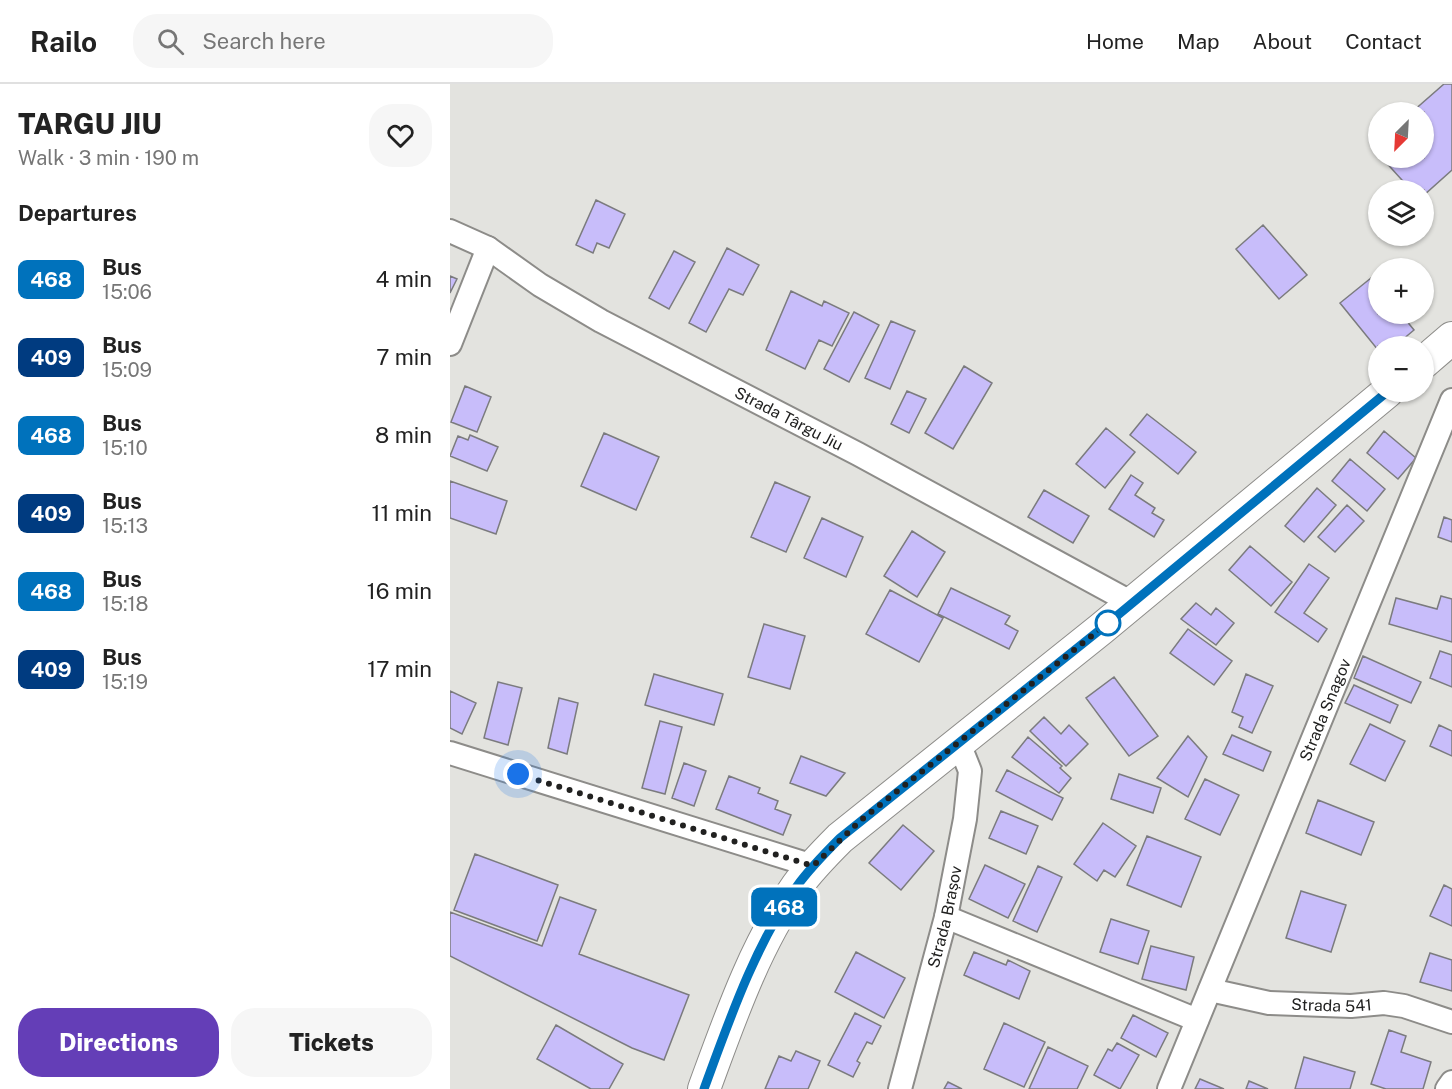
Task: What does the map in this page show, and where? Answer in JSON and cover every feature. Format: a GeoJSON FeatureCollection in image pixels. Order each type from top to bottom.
{"type":"FeatureCollection","features":[{"type":"Feature","properties":{"kind":"main road"},"geometry":{"type":"LineString","coordinates":[[1434,353],[1452,338]]}},
{"type":"Feature","properties":{"kind":"main road"},"geometry":{"type":"LineString","coordinates":[[704,1089],[758,957],[783,908],[813,866],[840,838],[1132,603],[1375,402]]}},
{"type":"Feature","properties":{"kind":"street","name":"Strada Târgu Jiu"},"geometry":{"type":"LineString","coordinates":[[450,231],[488,248],[540,285],[601,321],[858,454],[1132,603]]}},
{"type":"Feature","properties":{"kind":"street"},"geometry":{"type":"LineString","coordinates":[[450,344],[488,248]]}},
{"type":"Feature","properties":{"kind":"street","name":"Strada Snagov"},"geometry":{"type":"LineString","coordinates":[[1169,1089],[1452,400]]}},
{"type":"Feature","properties":{"kind":"street","name":"Strada Brașov"},"geometry":{"type":"LineString","coordinates":[[900,1089],[946,917],[969,790],[969,771],[958,741]]}},
{"type":"Feature","properties":{"kind":"street"},"geometry":{"type":"LineString","coordinates":[[450,753],[813,866]]}},
{"type":"Feature","properties":{"kind":"street"},"geometry":{"type":"LineString","coordinates":[[946,917],[1197,1020]]}},
{"type":"Feature","properties":{"kind":"street","name":"Strada 541"},"geometry":{"type":"LineString","coordinates":[[1210,990],[1269,1002],[1307,1005],[1351,1006],[1383,1003],[1422,1010],[1452,1022]]}},
{"type":"Feature","properties":{"kind":"street"},"geometry":{"type":"LineString","coordinates":[[1447,1089],[1452,1082]]}},
{"type":"Feature","properties":{"kind":"building"},"geometry":{"type":"Polygon","coordinates":[[[1444,84],[1452,84],[1452,170],[1434,186],[1434,180],[1402,180],[1391,168],[1434,168],[1434,102],[1423,102],[1444,84]]]}},
{"type":"Feature","properties":{"kind":"building"},"geometry":{"type":"Polygon","coordinates":[[[596,200],[625,214],[609,248],[597,243],[593,253],[576,245],[596,200]]]}},
{"type":"Feature","properties":{"kind":"building"},"geometry":{"type":"Polygon","coordinates":[[[1263,225],[1307,275],[1279,299],[1236,249],[1263,225]]]}},
{"type":"Feature","properties":{"kind":"building"},"geometry":{"type":"Polygon","coordinates":[[[727,248],[759,265],[743,295],[729,289],[706,332],[689,323],[727,248]]]}},
{"type":"Feature","properties":{"kind":"building"},"geometry":{"type":"Polygon","coordinates":[[[674,251],[695,262],[669,309],[649,298],[674,251]]]}},
{"type":"Feature","properties":{"kind":"building"},"geometry":{"type":"Polygon","coordinates":[[[450,276],[457,279],[450,293],[450,276]]]}},
{"type":"Feature","properties":{"kind":"building"},"geometry":{"type":"Polygon","coordinates":[[[1368,280],[1368,324],[1409,324],[1414,330],[1407,336],[1368,338],[1340,303],[1368,280]]]}},
{"type":"Feature","properties":{"kind":"building"},"geometry":{"type":"Polygon","coordinates":[[[791,291],[822,306],[824,301],[849,313],[832,346],[819,340],[805,369],[766,350],[791,291]]]}},
{"type":"Feature","properties":{"kind":"building"},"geometry":{"type":"Polygon","coordinates":[[[854,312],[879,325],[849,382],[824,369],[854,312]]]}},
{"type":"Feature","properties":{"kind":"building"},"geometry":{"type":"Polygon","coordinates":[[[891,321],[915,331],[890,389],[865,378],[891,321]]]}},
{"type":"Feature","properties":{"kind":"building"},"geometry":{"type":"Polygon","coordinates":[[[964,366],[992,383],[953,449],[925,433],[964,366]]]}},
{"type":"Feature","properties":{"kind":"building"},"geometry":{"type":"Polygon","coordinates":[[[465,386],[491,397],[477,432],[451,422],[465,386]]]}},
{"type":"Feature","properties":{"kind":"building"},"geometry":{"type":"Polygon","coordinates":[[[907,391],[926,399],[909,433],[891,424],[907,391]]]}},
{"type":"Feature","properties":{"kind":"building"},"geometry":{"type":"Polygon","coordinates":[[[1147,414],[1196,452],[1178,474],[1130,435],[1147,414]]]}},
{"type":"Feature","properties":{"kind":"building"},"geometry":{"type":"Polygon","coordinates":[[[1106,428],[1135,452],[1105,488],[1076,464],[1106,428]]]}},
{"type":"Feature","properties":{"kind":"building"},"geometry":{"type":"Polygon","coordinates":[[[1384,431],[1416,458],[1398,479],[1367,453],[1384,431]]]}},
{"type":"Feature","properties":{"kind":"building"},"geometry":{"type":"Polygon","coordinates":[[[604,433],[659,457],[636,510],[581,486],[604,433]]]}},
{"type":"Feature","properties":{"kind":"building"},"geometry":{"type":"Polygon","coordinates":[[[470,435],[498,447],[487,471],[450,456],[458,436],[468,440],[470,435]]]}},
{"type":"Feature","properties":{"kind":"building"},"geometry":{"type":"Polygon","coordinates":[[[1350,459],[1385,489],[1367,511],[1332,481],[1350,459]]]}},
{"type":"Feature","properties":{"kind":"building"},"geometry":{"type":"Polygon","coordinates":[[[1131,475],[1143,483],[1135,495],[1155,508],[1152,513],[1164,520],[1154,537],[1109,509],[1131,475]]]}},
{"type":"Feature","properties":{"kind":"building"},"geometry":{"type":"Polygon","coordinates":[[[450,481],[507,501],[496,534],[450,518],[450,481]]]}},
{"type":"Feature","properties":{"kind":"building"},"geometry":{"type":"Polygon","coordinates":[[[775,482],[810,497],[786,552],[751,537],[775,482]]]}},
{"type":"Feature","properties":{"kind":"building"},"geometry":{"type":"Polygon","coordinates":[[[1317,488],[1336,505],[1304,542],[1285,526],[1317,488]]]}},
{"type":"Feature","properties":{"kind":"building"},"geometry":{"type":"Polygon","coordinates":[[[1044,490],[1089,516],[1073,543],[1028,517],[1044,490]]]}},
{"type":"Feature","properties":{"kind":"building"},"geometry":{"type":"Polygon","coordinates":[[[1347,505],[1364,521],[1335,552],[1318,537],[1347,505]]]}},
{"type":"Feature","properties":{"kind":"building"},"geometry":{"type":"Polygon","coordinates":[[[1444,517],[1452,520],[1452,542],[1438,537],[1444,517]]]}},
{"type":"Feature","properties":{"kind":"building"},"geometry":{"type":"Polygon","coordinates":[[[822,518],[863,537],[846,577],[804,558],[822,518]]]}},
{"type":"Feature","properties":{"kind":"building"},"geometry":{"type":"Polygon","coordinates":[[[912,531],[945,552],[917,597],[884,576],[912,531]]]}},
{"type":"Feature","properties":{"kind":"building"},"geometry":{"type":"Polygon","coordinates":[[[1250,546],[1292,582],[1271,606],[1229,570],[1250,546]]]}},
{"type":"Feature","properties":{"kind":"building"},"geometry":{"type":"Polygon","coordinates":[[[1309,564],[1329,578],[1304,613],[1327,629],[1318,642],[1275,612],[1309,564]]]}},
{"type":"Feature","properties":{"kind":"building"},"geometry":{"type":"Polygon","coordinates":[[[951,588],[1010,616],[1005,624],[1018,631],[1009,649],[938,614],[951,588]]]}},
{"type":"Feature","properties":{"kind":"building"},"geometry":{"type":"Polygon","coordinates":[[[890,590],[943,618],[919,662],[866,634],[890,590]]]}},
{"type":"Feature","properties":{"kind":"building"},"geometry":{"type":"Polygon","coordinates":[[[1441,596],[1452,599],[1452,642],[1389,624],[1396,598],[1437,609],[1441,596]]]}},
{"type":"Feature","properties":{"kind":"building"},"geometry":{"type":"Polygon","coordinates":[[[1196,603],[1211,615],[1216,608],[1234,623],[1216,645],[1181,619],[1196,603]]]}},
{"type":"Feature","properties":{"kind":"building"},"geometry":{"type":"Polygon","coordinates":[[[764,624],[805,636],[790,689],[748,677],[764,624]]]}},
{"type":"Feature","properties":{"kind":"building"},"geometry":{"type":"Polygon","coordinates":[[[1188,629],[1232,661],[1214,685],[1170,653],[1188,629]]]}},
{"type":"Feature","properties":{"kind":"building"},"geometry":{"type":"Polygon","coordinates":[[[1440,651],[1452,655],[1452,687],[1430,678],[1440,651]]]}},
{"type":"Feature","properties":{"kind":"building"},"geometry":{"type":"Polygon","coordinates":[[[1363,656],[1421,682],[1411,703],[1354,678],[1363,656]]]}},
{"type":"Feature","properties":{"kind":"building"},"geometry":{"type":"Polygon","coordinates":[[[654,674],[723,694],[714,725],[645,705],[654,674]]]}},
{"type":"Feature","properties":{"kind":"building"},"geometry":{"type":"Polygon","coordinates":[[[1246,674],[1273,686],[1252,733],[1239,727],[1243,717],[1232,712],[1246,674]]]}},
{"type":"Feature","properties":{"kind":"building"},"geometry":{"type":"Polygon","coordinates":[[[1114,677],[1158,736],[1129,756],[1086,698],[1114,677]]]}},
{"type":"Feature","properties":{"kind":"building"},"geometry":{"type":"Polygon","coordinates":[[[498,682],[522,688],[508,745],[484,738],[498,682]]]}},
{"type":"Feature","properties":{"kind":"building"},"geometry":{"type":"Polygon","coordinates":[[[1354,685],[1398,705],[1390,723],[1345,703],[1354,685]]]}},
{"type":"Feature","properties":{"kind":"building"},"geometry":{"type":"Polygon","coordinates":[[[450,691],[476,703],[462,734],[450,728],[450,691]]]}},
{"type":"Feature","properties":{"kind":"building"},"geometry":{"type":"Polygon","coordinates":[[[559,698],[578,703],[567,754],[548,748],[559,698]]]}},
{"type":"Feature","properties":{"kind":"building"},"geometry":{"type":"Polygon","coordinates":[[[1044,717],[1061,734],[1069,725],[1088,744],[1066,766],[1030,731],[1044,717]]]}},
{"type":"Feature","properties":{"kind":"building"},"geometry":{"type":"Polygon","coordinates":[[[660,721],[682,727],[665,794],[642,788],[660,721]]]}},
{"type":"Feature","properties":{"kind":"building"},"geometry":{"type":"Polygon","coordinates":[[[1370,724],[1405,741],[1385,781],[1350,764],[1370,724]]]}},
{"type":"Feature","properties":{"kind":"building"},"geometry":{"type":"Polygon","coordinates":[[[1439,725],[1452,731],[1452,756],[1430,746],[1439,725]]]}},
{"type":"Feature","properties":{"kind":"building"},"geometry":{"type":"Polygon","coordinates":[[[1232,735],[1271,752],[1263,771],[1223,754],[1232,735]]]}},
{"type":"Feature","properties":{"kind":"building"},"geometry":{"type":"Polygon","coordinates":[[[1188,736],[1207,757],[1188,797],[1157,778],[1188,736]]]}},
{"type":"Feature","properties":{"kind":"building"},"geometry":{"type":"Polygon","coordinates":[[[1028,737],[1062,766],[1060,768],[1071,778],[1059,793],[1012,757],[1028,737]]]}},
{"type":"Feature","properties":{"kind":"building"},"geometry":{"type":"Polygon","coordinates":[[[801,756],[845,773],[826,796],[790,783],[801,756]]]}},
{"type":"Feature","properties":{"kind":"building"},"geometry":{"type":"Polygon","coordinates":[[[684,763],[706,771],[694,806],[672,798],[684,763]]]}},
{"type":"Feature","properties":{"kind":"building"},"geometry":{"type":"Polygon","coordinates":[[[1007,770],[1063,798],[1052,820],[996,791],[1007,770]]]}},
{"type":"Feature","properties":{"kind":"building"},"geometry":{"type":"Polygon","coordinates":[[[1119,774],[1161,788],[1153,813],[1111,799],[1119,774]]]}},
{"type":"Feature","properties":{"kind":"building"},"geometry":{"type":"Polygon","coordinates":[[[729,776],[760,788],[758,793],[778,801],[775,809],[791,815],[783,835],[716,809],[729,776]]]}},
{"type":"Feature","properties":{"kind":"building"},"geometry":{"type":"Polygon","coordinates":[[[1205,779],[1239,795],[1220,835],[1185,819],[1205,779]]]}},
{"type":"Feature","properties":{"kind":"building"},"geometry":{"type":"Polygon","coordinates":[[[1318,800],[1374,822],[1361,855],[1306,833],[1318,800]]]}},
{"type":"Feature","properties":{"kind":"building"},"geometry":{"type":"Polygon","coordinates":[[[1001,811],[1038,826],[1026,854],[989,838],[1001,811]]]}},
{"type":"Feature","properties":{"kind":"building"},"geometry":{"type":"Polygon","coordinates":[[[1103,823],[1136,846],[1115,877],[1104,870],[1097,881],[1074,864],[1103,823]]]}},
{"type":"Feature","properties":{"kind":"building"},"geometry":{"type":"Polygon","coordinates":[[[903,825],[934,851],[901,890],[869,863],[903,825]]]}},
{"type":"Feature","properties":{"kind":"building"},"geometry":{"type":"Polygon","coordinates":[[[1147,836],[1201,857],[1181,907],[1127,885],[1147,836]]]}},
{"type":"Feature","properties":{"kind":"building"},"geometry":{"type":"Polygon","coordinates":[[[475,854],[558,885],[537,941],[454,910],[475,854]]]}},
{"type":"Feature","properties":{"kind":"building"},"geometry":{"type":"Polygon","coordinates":[[[985,865],[1025,884],[1008,918],[969,899],[985,865]]]}},
{"type":"Feature","properties":{"kind":"building"},"geometry":{"type":"Polygon","coordinates":[[[1038,866],[1062,877],[1037,932],[1013,921],[1038,866]]]}},
{"type":"Feature","properties":{"kind":"building"},"geometry":{"type":"Polygon","coordinates":[[[1444,885],[1452,889],[1452,926],[1430,916],[1444,885]]]}},
{"type":"Feature","properties":{"kind":"building"},"geometry":{"type":"Polygon","coordinates":[[[1301,891],[1346,905],[1331,952],[1286,938],[1301,891]]]}},
{"type":"Feature","properties":{"kind":"building"},"geometry":{"type":"Polygon","coordinates":[[[560,897],[596,910],[579,954],[689,995],[664,1060],[632,1048],[450,956],[450,912],[542,946],[560,897]]]}},
{"type":"Feature","properties":{"kind":"building"},"geometry":{"type":"Polygon","coordinates":[[[1111,919],[1149,931],[1138,964],[1100,952],[1111,919]]]}},
{"type":"Feature","properties":{"kind":"building"},"geometry":{"type":"Polygon","coordinates":[[[1151,946],[1194,957],[1186,990],[1142,979],[1151,946]]]}},
{"type":"Feature","properties":{"kind":"building"},"geometry":{"type":"Polygon","coordinates":[[[856,952],[905,978],[884,1018],[835,992],[856,952]]]}},
{"type":"Feature","properties":{"kind":"building"},"geometry":{"type":"Polygon","coordinates":[[[974,952],[1006,965],[1008,960],[1030,971],[1019,999],[964,975],[974,952]]]}},
{"type":"Feature","properties":{"kind":"building"},"geometry":{"type":"Polygon","coordinates":[[[1430,953],[1452,960],[1452,991],[1420,982],[1430,953]]]}},
{"type":"Feature","properties":{"kind":"building"},"geometry":{"type":"Polygon","coordinates":[[[855,1013],[881,1026],[872,1044],[867,1042],[857,1061],[860,1063],[853,1077],[828,1065],[855,1013]]]}},
{"type":"Feature","properties":{"kind":"building"},"geometry":{"type":"Polygon","coordinates":[[[1133,1015],[1168,1033],[1156,1057],[1121,1038],[1133,1015]]]}},
{"type":"Feature","properties":{"kind":"building"},"geometry":{"type":"Polygon","coordinates":[[[1004,1023],[1045,1042],[1024,1087],[984,1069],[1004,1023]]]}},
{"type":"Feature","properties":{"kind":"building"},"geometry":{"type":"Polygon","coordinates":[[[556,1025],[623,1064],[609,1089],[591,1089],[537,1059],[556,1025]]]}},
{"type":"Feature","properties":{"kind":"building"},"geometry":{"type":"Polygon","coordinates":[[[1389,1030],[1406,1036],[1401,1052],[1431,1062],[1423,1089],[1386,1089],[1371,1084],[1389,1030]]]}},
{"type":"Feature","properties":{"kind":"building"},"geometry":{"type":"Polygon","coordinates":[[[1117,1043],[1139,1055],[1120,1089],[1094,1075],[1108,1049],[1112,1051],[1117,1043]]]}},
{"type":"Feature","properties":{"kind":"building"},"geometry":{"type":"Polygon","coordinates":[[[1048,1047],[1088,1066],[1077,1089],[1029,1089],[1048,1047]]]}},
{"type":"Feature","properties":{"kind":"building"},"geometry":{"type":"Polygon","coordinates":[[[796,1051],[820,1061],[808,1089],[765,1089],[779,1056],[791,1061],[796,1051]]]}},
{"type":"Feature","properties":{"kind":"building"},"geometry":{"type":"Polygon","coordinates":[[[1304,1057],[1355,1072],[1350,1089],[1295,1089],[1304,1057]]]}},
{"type":"Feature","properties":{"kind":"building"},"geometry":{"type":"Polygon","coordinates":[[[1200,1079],[1224,1089],[1195,1089],[1200,1079]]]}},
{"type":"Feature","properties":{"kind":"building"},"geometry":{"type":"Polygon","coordinates":[[[1249,1081],[1268,1089],[1246,1089],[1249,1081]]]}},
{"type":"Feature","properties":{"kind":"building"},"geometry":{"type":"Polygon","coordinates":[[[948,1082],[962,1089],[944,1089],[948,1082]]]}},
{"type":"Feature","properties":{"kind":"bus line","name":"468"},"geometry":{"type":"LineString","coordinates":[[704,1089],[758,957],[783,908],[813,866],[840,838],[958,741],[1101,629],[1375,402]]}},
{"type":"Feature","properties":{"kind":"route"},"geometry":{"type":"LineString","coordinates":[[518,774],[813,866],[860,821],[1108,623]]}}]}
